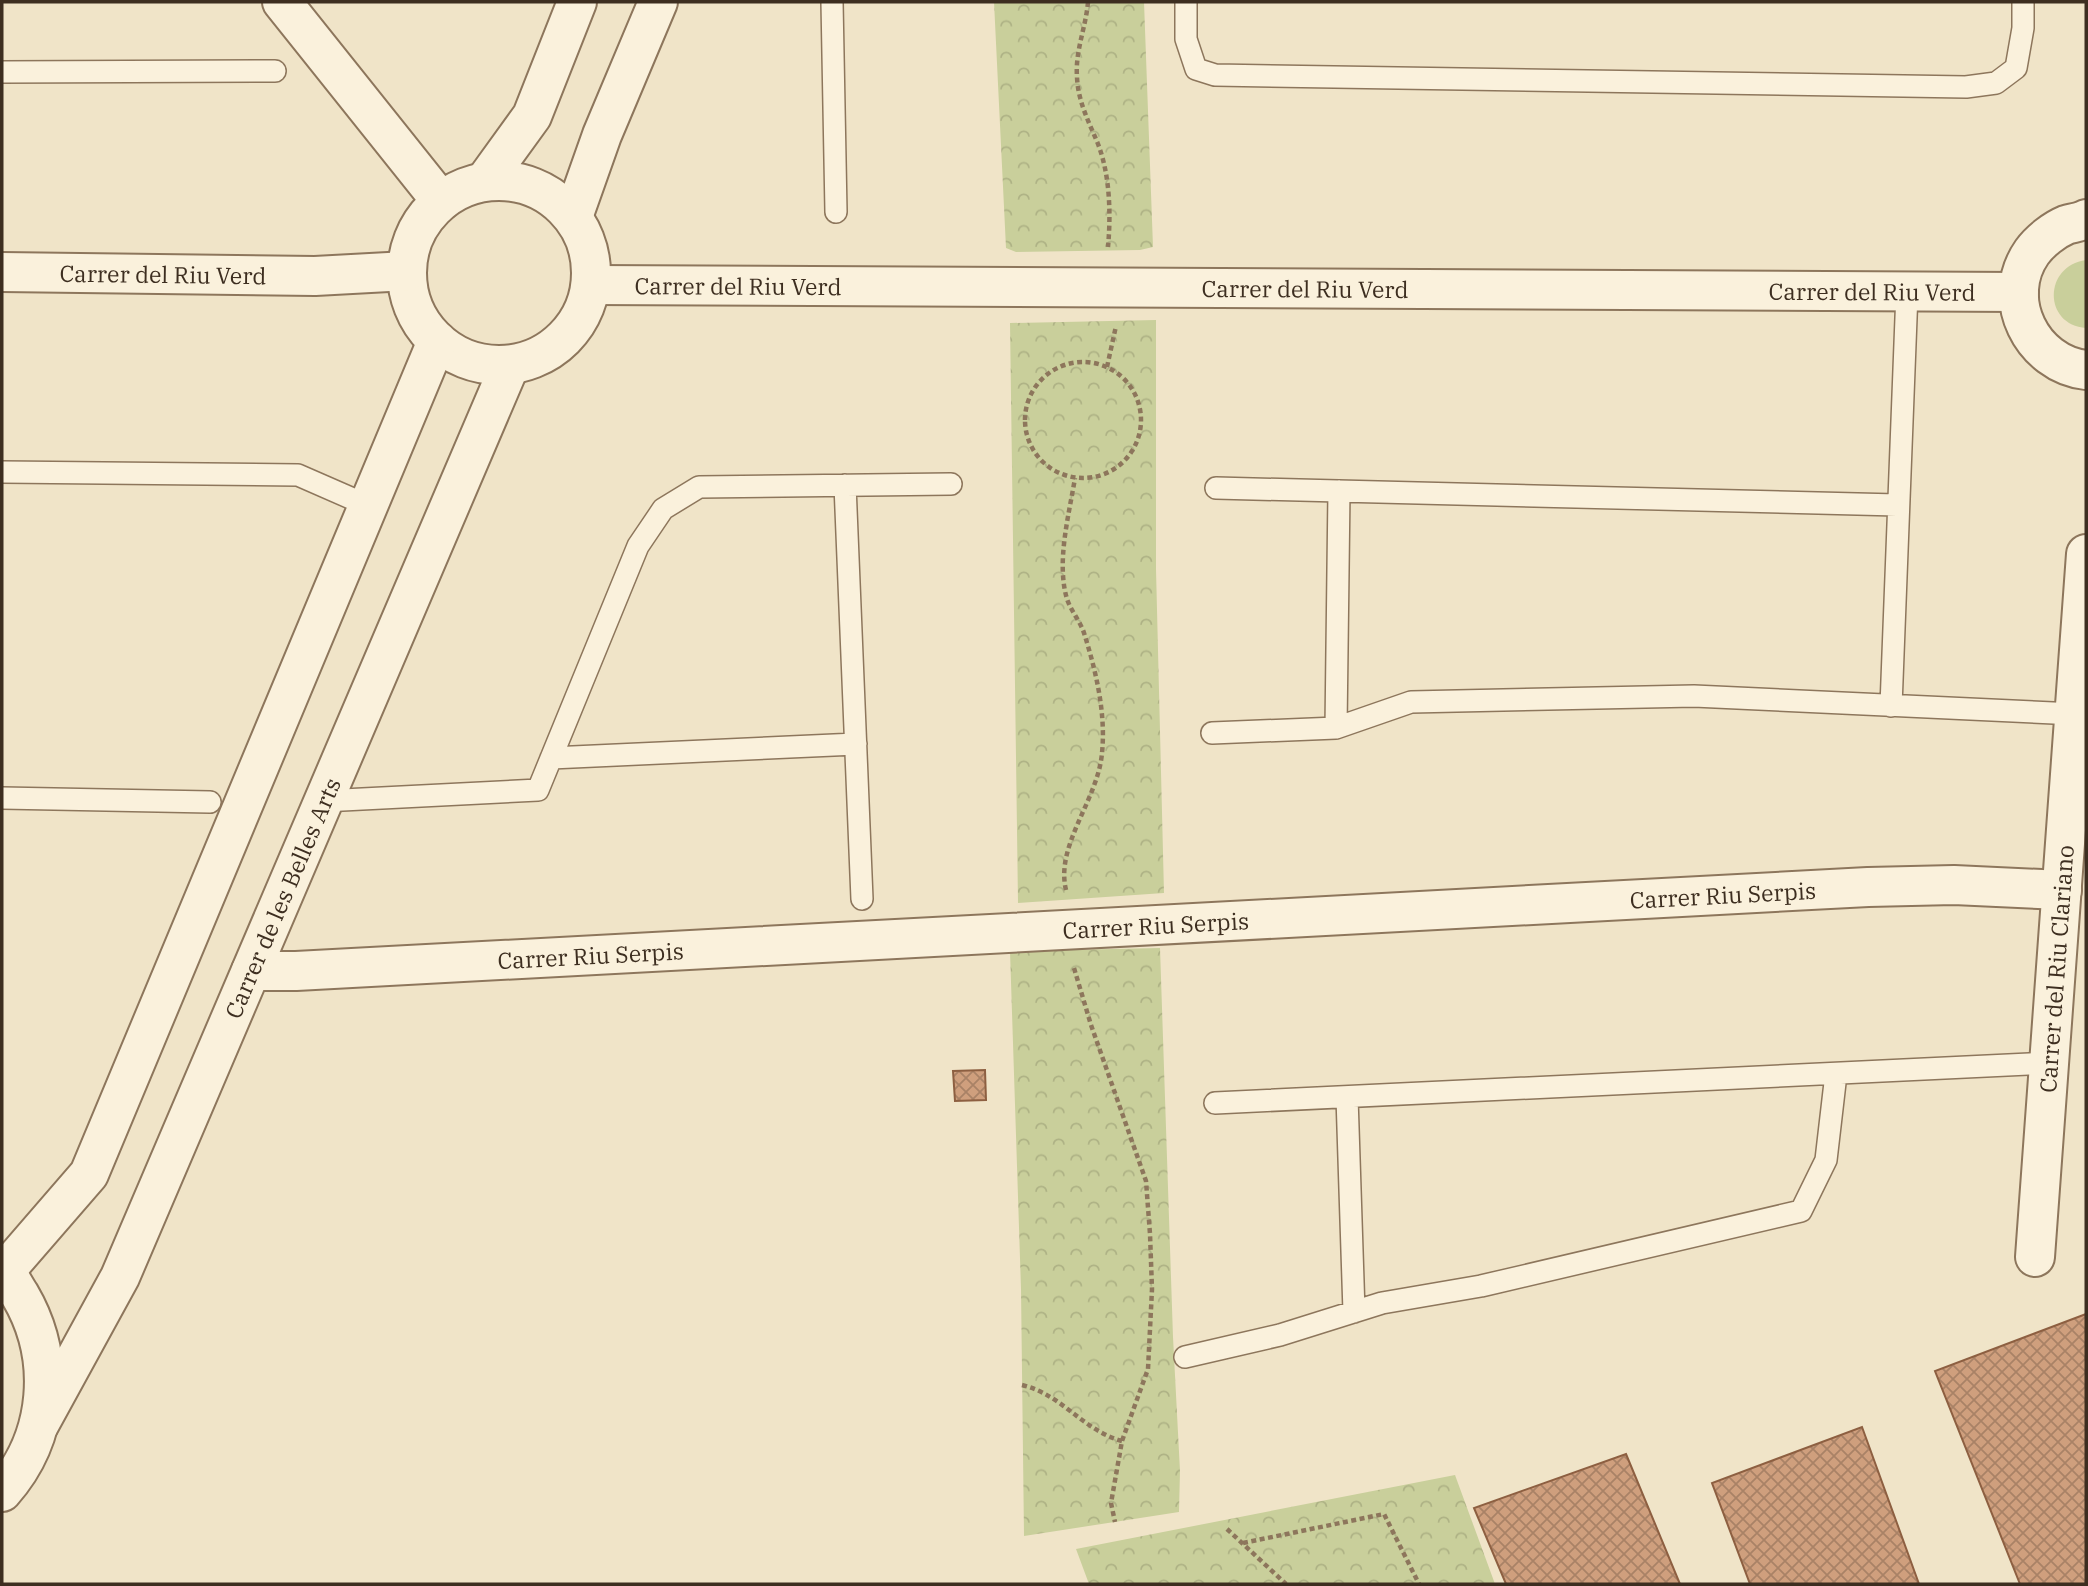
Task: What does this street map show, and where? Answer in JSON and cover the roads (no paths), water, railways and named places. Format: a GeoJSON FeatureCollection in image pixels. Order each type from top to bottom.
{"type":"FeatureCollection","features":[{"type":"Feature","properties":{"kind":"street"},"geometry":{"type":"LineString","coordinates":[[282,2],[441,201]]}},
{"type":"Feature","properties":{"kind":"street"},"geometry":{"type":"LineString","coordinates":[[485,181],[532,116],[577,2]]}},
{"type":"Feature","properties":{"kind":"street"},"geometry":{"type":"LineString","coordinates":[[573,217],[602,135],[658,2]]}},
{"type":"Feature","properties":{"kind":"street"},"geometry":{"type":"LineString","coordinates":[[485,181],[510,181],[534,187],[556,200],[573,217],[585,238],[590,261],[591,285],[582,314],[564,339],[539,356],[510,365],[484,364],[459,356],[437,341],[420,321],[410,298],[407,271],[412,245],[424,221],[441,201],[462,188],[485,181]]}},
{"type":"Feature","properties":{"kind":"street"},"geometry":{"type":"LineString","coordinates":[[2086,220],[2066,225],[2048,236],[2032,252],[2023,271],[2019,292],[2022,317],[2033,340],[2051,358],[2074,369],[2086,370]]}},
{"type":"Feature","properties":{"kind":"street","name":"Carrer del Riu Verd"},"geometry":{"type":"LineString","coordinates":[[2,272],[315,276],[407,271]]}},
{"type":"Feature","properties":{"kind":"street","name":"Carrer del Riu Verd"},"geometry":{"type":"LineString","coordinates":[[591,285],[2019,292]]}},
{"type":"Feature","properties":{"kind":"street"},"geometry":{"type":"LineString","coordinates":[[2,1492],[18,1474],[40,1425],[45,1371],[33,1318],[4,1270],[89,1174],[437,341]]}},
{"type":"Feature","properties":{"kind":"street","name":"Carrer de les Belles Arts"},"geometry":{"type":"LineString","coordinates":[[40,1425],[120,1277],[510,365]]}},
{"type":"Feature","properties":{"kind":"street","name":"Carrer del Riu Clariano"},"geometry":{"type":"LineString","coordinates":[[2035,1257],[2085,599],[2086,554]]}},
{"type":"Feature","properties":{"kind":"street","name":"Carrer Riu Serpis"},"geometry":{"type":"LineString","coordinates":[[251,971],[1868,887],[1954,885],[2062,890]]}},
{"type":"Feature","properties":{"kind":"lane"},"geometry":{"type":"LineString","coordinates":[[832,2],[836,212]]}},
{"type":"Feature","properties":{"kind":"lane"},"geometry":{"type":"LineString","coordinates":[[1186,2],[1186,39],[1196,69],[1215,75],[1966,88],[1996,83],[2016,68],[2023,28],[2023,2]]}},
{"type":"Feature","properties":{"kind":"lane"},"geometry":{"type":"LineString","coordinates":[[2,72],[275,71]]}},
{"type":"Feature","properties":{"kind":"lane"},"geometry":{"type":"LineString","coordinates":[[1891,705],[1907,292]]}},
{"type":"Feature","properties":{"kind":"lane"},"geometry":{"type":"LineString","coordinates":[[2,472],[298,475],[369,506]]}},
{"type":"Feature","properties":{"kind":"lane"},"geometry":{"type":"LineString","coordinates":[[323,801],[538,790],[638,546],[663,509],[699,487],[951,484]]}},
{"type":"Feature","properties":{"kind":"lane"},"geometry":{"type":"LineString","coordinates":[[845,485],[862,899]]}},
{"type":"Feature","properties":{"kind":"lane"},"geometry":{"type":"LineString","coordinates":[[1216,488],[1897,505]]}},
{"type":"Feature","properties":{"kind":"lane"},"geometry":{"type":"LineString","coordinates":[[1336,728],[1339,491]]}},
{"type":"Feature","properties":{"kind":"lane"},"geometry":{"type":"LineString","coordinates":[[1212,733],[1336,728],[1411,702],[1694,696],[2075,714]]}},
{"type":"Feature","properties":{"kind":"lane"},"geometry":{"type":"LineString","coordinates":[[551,758],[856,744]]}},
{"type":"Feature","properties":{"kind":"lane"},"geometry":{"type":"LineString","coordinates":[[2,798],[210,802]]}},
{"type":"Feature","properties":{"kind":"lane"},"geometry":{"type":"LineString","coordinates":[[1215,1103],[2049,1063]]}},
{"type":"Feature","properties":{"kind":"lane"},"geometry":{"type":"LineString","coordinates":[[1185,1357],[1280,1335],[1382,1303],[1480,1286],[1801,1211],[1826,1160],[1836,1073]]}},
{"type":"Feature","properties":{"kind":"lane"},"geometry":{"type":"LineString","coordinates":[[1347,1097],[1354,1312]]}}]}
